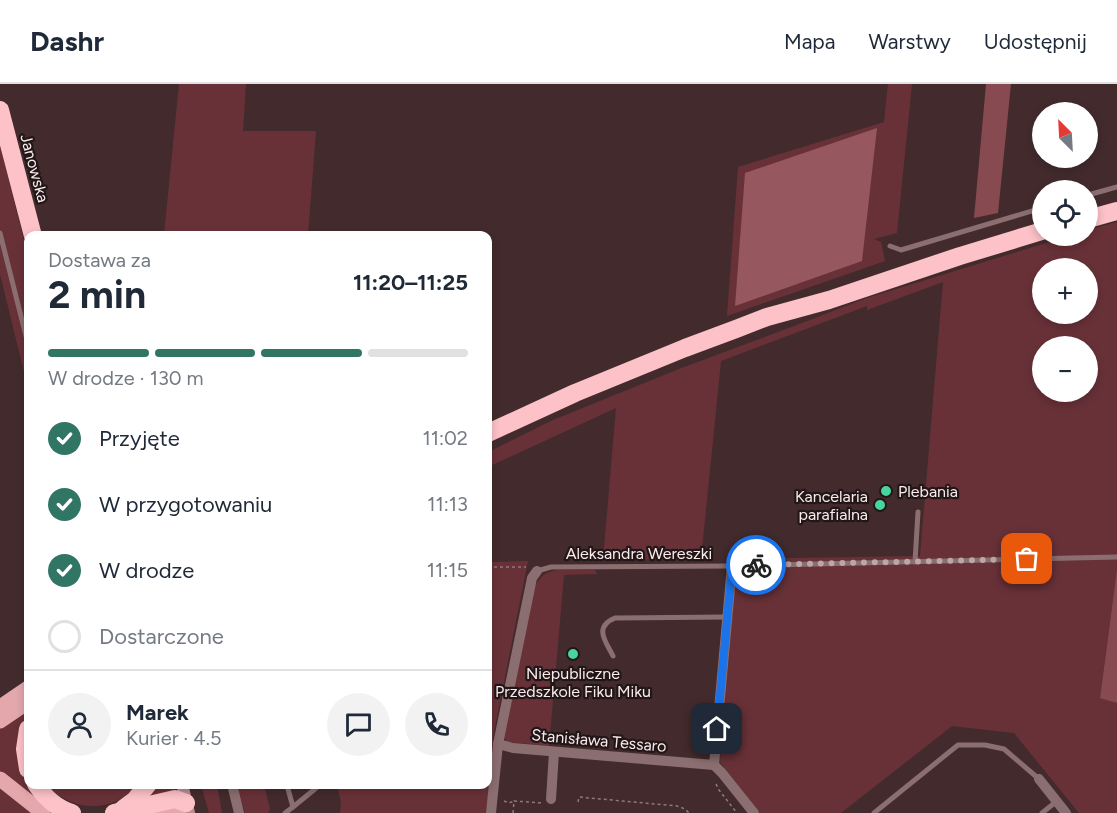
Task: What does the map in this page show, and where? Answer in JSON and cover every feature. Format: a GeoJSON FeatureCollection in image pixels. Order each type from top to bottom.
{"type":"FeatureCollection","features":[{"type":"Feature","properties":{"kind":"highway","name":"Janowska"},"geometry":{"type":"LineString","coordinates":[[0,110],[32,231]]}},
{"type":"Feature","properties":{"kind":"highway"},"geometry":{"type":"LineString","coordinates":[[1098,216],[1117,211]]}},
{"type":"Feature","properties":{"kind":"highway"},"geometry":{"type":"LineString","coordinates":[[492,431],[575,393],[767,317],[829,300],[949,259],[1032,234]]}},
{"type":"Feature","properties":{"kind":"highway"},"geometry":{"type":"LineString","coordinates":[[492,443],[584,402],[829,300]]}},
{"type":"Feature","properties":{"kind":"highway"},"geometry":{"type":"LineString","coordinates":[[39,789],[54,805],[72,813]]}},
{"type":"Feature","properties":{"kind":"highway"},"geometry":{"type":"LineString","coordinates":[[115,813],[135,800],[144,789]]}},
{"type":"Feature","properties":{"kind":"highway"},"geometry":{"type":"LineString","coordinates":[[115,813],[175,799],[188,808]]}},
{"type":"Feature","properties":{"kind":"main road"},"geometry":{"type":"LineString","coordinates":[[0,707],[24,691]]}},
{"type":"Feature","properties":{"kind":"main road"},"geometry":{"type":"LineString","coordinates":[[0,721],[24,705]]}},
{"type":"Feature","properties":{"kind":"main road"},"geometry":{"type":"LineString","coordinates":[[0,779],[43,813]]}},
{"type":"Feature","properties":{"kind":"main road"},"geometry":{"type":"LineString","coordinates":[[162,813],[188,808],[183,789]]}},
{"type":"Feature","properties":{"kind":"street"},"geometry":{"type":"LineString","coordinates":[[732,566],[714,765],[754,813]]}},
{"type":"Feature","properties":{"kind":"street"},"geometry":{"type":"LineString","coordinates":[[491,813],[498,744],[532,578],[537,571]]}},
{"type":"Feature","properties":{"kind":"street","name":"Stanisława Tessaro"},"geometry":{"type":"LineString","coordinates":[[498,744],[513,748],[554,752],[714,765]]}},
{"type":"Feature","properties":{"kind":"street"},"geometry":{"type":"LineString","coordinates":[[550,802],[554,752]]}},
{"type":"Feature","properties":{"kind":"street"},"geometry":{"type":"LineString","coordinates":[[1039,779],[1066,813]]}},
{"type":"Feature","properties":{"kind":"street"},"geometry":{"type":"LineString","coordinates":[[233,789],[239,813]]}},
{"type":"Feature","properties":{"kind":"lane"},"geometry":{"type":"LineString","coordinates":[[1098,192],[1117,187]]}},
{"type":"Feature","properties":{"kind":"lane"},"geometry":{"type":"LineString","coordinates":[[890,246],[901,250],[1032,211]]}},
{"type":"Feature","properties":{"kind":"lane"},"geometry":{"type":"LineString","coordinates":[[0,233],[24,328]]}},
{"type":"Feature","properties":{"kind":"lane"},"geometry":{"type":"LineString","coordinates":[[915,562],[918,512]]}},
{"type":"Feature","properties":{"kind":"lane","name":"Aleksandra Wereszki"},"geometry":{"type":"LineString","coordinates":[[537,571],[551,567],[732,566],[1117,557]]}},
{"type":"Feature","properties":{"kind":"lane"},"geometry":{"type":"LineString","coordinates":[[614,656],[602,634],[606,623],[615,618],[727,617]]}},
{"type":"Feature","properties":{"kind":"lane"},"geometry":{"type":"LineString","coordinates":[[874,813],[958,745],[985,745],[1004,749],[1039,779]]}},
{"type":"Feature","properties":{"kind":"lane"},"geometry":{"type":"LineString","coordinates":[[288,789],[293,807]]}},
{"type":"Feature","properties":{"kind":"lane"},"geometry":{"type":"LineString","coordinates":[[285,813],[315,789]]}},
{"type":"Feature","properties":{"kind":"lane"},"geometry":{"type":"LineString","coordinates":[[1042,813],[1057,801]]}},
{"type":"Feature","properties":{"kind":"path"},"geometry":{"type":"LineString","coordinates":[[492,567],[533,567],[537,571]]}},
{"type":"Feature","properties":{"kind":"path"},"geometry":{"type":"LineString","coordinates":[[716,782],[718,790],[737,813]]}},
{"type":"Feature","properties":{"kind":"path"},"geometry":{"type":"LineString","coordinates":[[578,802],[579,797],[676,806],[689,813]]}},
{"type":"Feature","properties":{"kind":"path"},"geometry":{"type":"LineString","coordinates":[[501,798],[506,802],[550,802]]}},
{"type":"Feature","properties":{"kind":"path"},"geometry":{"type":"LineString","coordinates":[[513,813],[514,801]]}},
{"type":"Feature","properties":{"kind":"shaded area"},"geometry":{"type":"Polygon","coordinates":[[[179,84],[246,84],[243,131],[316,131],[308,231],[164,231],[179,84]]]}},
{"type":"Feature","properties":{"kind":"shaded area"},"geometry":{"type":"Polygon","coordinates":[[[888,84],[912,84],[897,233],[874,239],[881,242],[885,261],[727,316],[738,167],[884,122],[888,84]]]}},
{"type":"Feature","properties":{"kind":"shaded area"},"geometry":{"type":"Polygon","coordinates":[[[986,84],[1011,84],[998,213],[974,218],[986,84]]]}},
{"type":"Feature","properties":{"kind":"shaded area"},"geometry":{"type":"Polygon","coordinates":[[[877,128],[862,261],[735,306],[745,173],[877,128]]]}},
{"type":"Feature","properties":{"kind":"shaded area"},"geometry":{"type":"Polygon","coordinates":[[[0,145],[24,241],[24,372],[0,274],[0,145]]]}},
{"type":"Feature","properties":{"kind":"shaded area"},"geometry":{"type":"Polygon","coordinates":[[[1117,222],[1117,569],[1100,697],[1117,703],[1117,813],[1079,813],[1014,733],[952,726],[841,813],[760,813],[720,762],[737,559],[920,556],[943,282],[867,310],[867,306],[721,361],[701,559],[603,560],[616,408],[492,465],[492,450],[553,420],[679,369],[867,298],[1036,246],[1098,246],[1098,227],[1117,222]]]}},
{"type":"Feature","properties":{"kind":"shaded area"},"geometry":{"type":"Polygon","coordinates":[[[528,561],[494,732],[492,755],[492,562],[528,561]]]}},
{"type":"Feature","properties":{"kind":"shaded area"},"geometry":{"type":"Polygon","coordinates":[[[1117,569],[1117,703],[1100,698],[1117,569]]]}},
{"type":"Feature","properties":{"kind":"shaded area"},"geometry":{"type":"Polygon","coordinates":[[[558,570],[595,570],[597,574],[564,575],[549,746],[507,742],[503,737],[535,586],[544,575],[558,570]]]}},
{"type":"Feature","properties":{"kind":"shaded area"},"geometry":{"type":"Polygon","coordinates":[[[24,711],[24,789],[33,789],[52,813],[0,773],[0,727],[24,711]]]}},
{"type":"Feature","properties":{"kind":"shaded area"},"geometry":{"type":"Polygon","coordinates":[[[0,787],[34,813],[0,813],[0,787]]]}},
{"type":"Feature","properties":{"kind":"shaded area"},"geometry":{"type":"Polygon","coordinates":[[[51,789],[134,789],[117,801],[93,806],[69,801],[51,789]]]}},
{"type":"Feature","properties":{"kind":"shaded area"},"geometry":{"type":"Polygon","coordinates":[[[151,789],[175,789],[176,794],[147,796],[151,789]]]}},
{"type":"Feature","properties":{"kind":"shaded area"},"geometry":{"type":"Polygon","coordinates":[[[202,789],[218,789],[222,813],[209,813],[202,789]]]}},
{"type":"Feature","properties":{"kind":"shaded area"},"geometry":{"type":"Polygon","coordinates":[[[238,789],[265,789],[270,809],[268,813],[245,813],[238,789]]]}},
{"type":"Feature","properties":{"kind":"shaded area"},"geometry":{"type":"Polygon","coordinates":[[[338,789],[489,789],[487,813],[340,813],[341,802],[338,789]]]}},
{"type":"Feature","properties":{"kind":"way so far"},"geometry":{"type":"LineString","coordinates":[[756,565],[1027,559]]}},
{"type":"Feature","properties":{"kind":"place","name":"Plebania"},"geometry":{"type":"Point","coordinates":[886,491]}},
{"type":"Feature","properties":{"kind":"place","name":"Kancelaria parafialna"},"geometry":{"type":"Point","coordinates":[880,505]}},
{"type":"Feature","properties":{"kind":"place","name":"Niepubliczne Przedszkole Fiku Miku"},"geometry":{"type":"Point","coordinates":[573,654]}},
{"type":"Feature","properties":{"kind":"route"},"geometry":{"type":"LineString","coordinates":[[717,729],[732,566],[756,565]]}}]}
